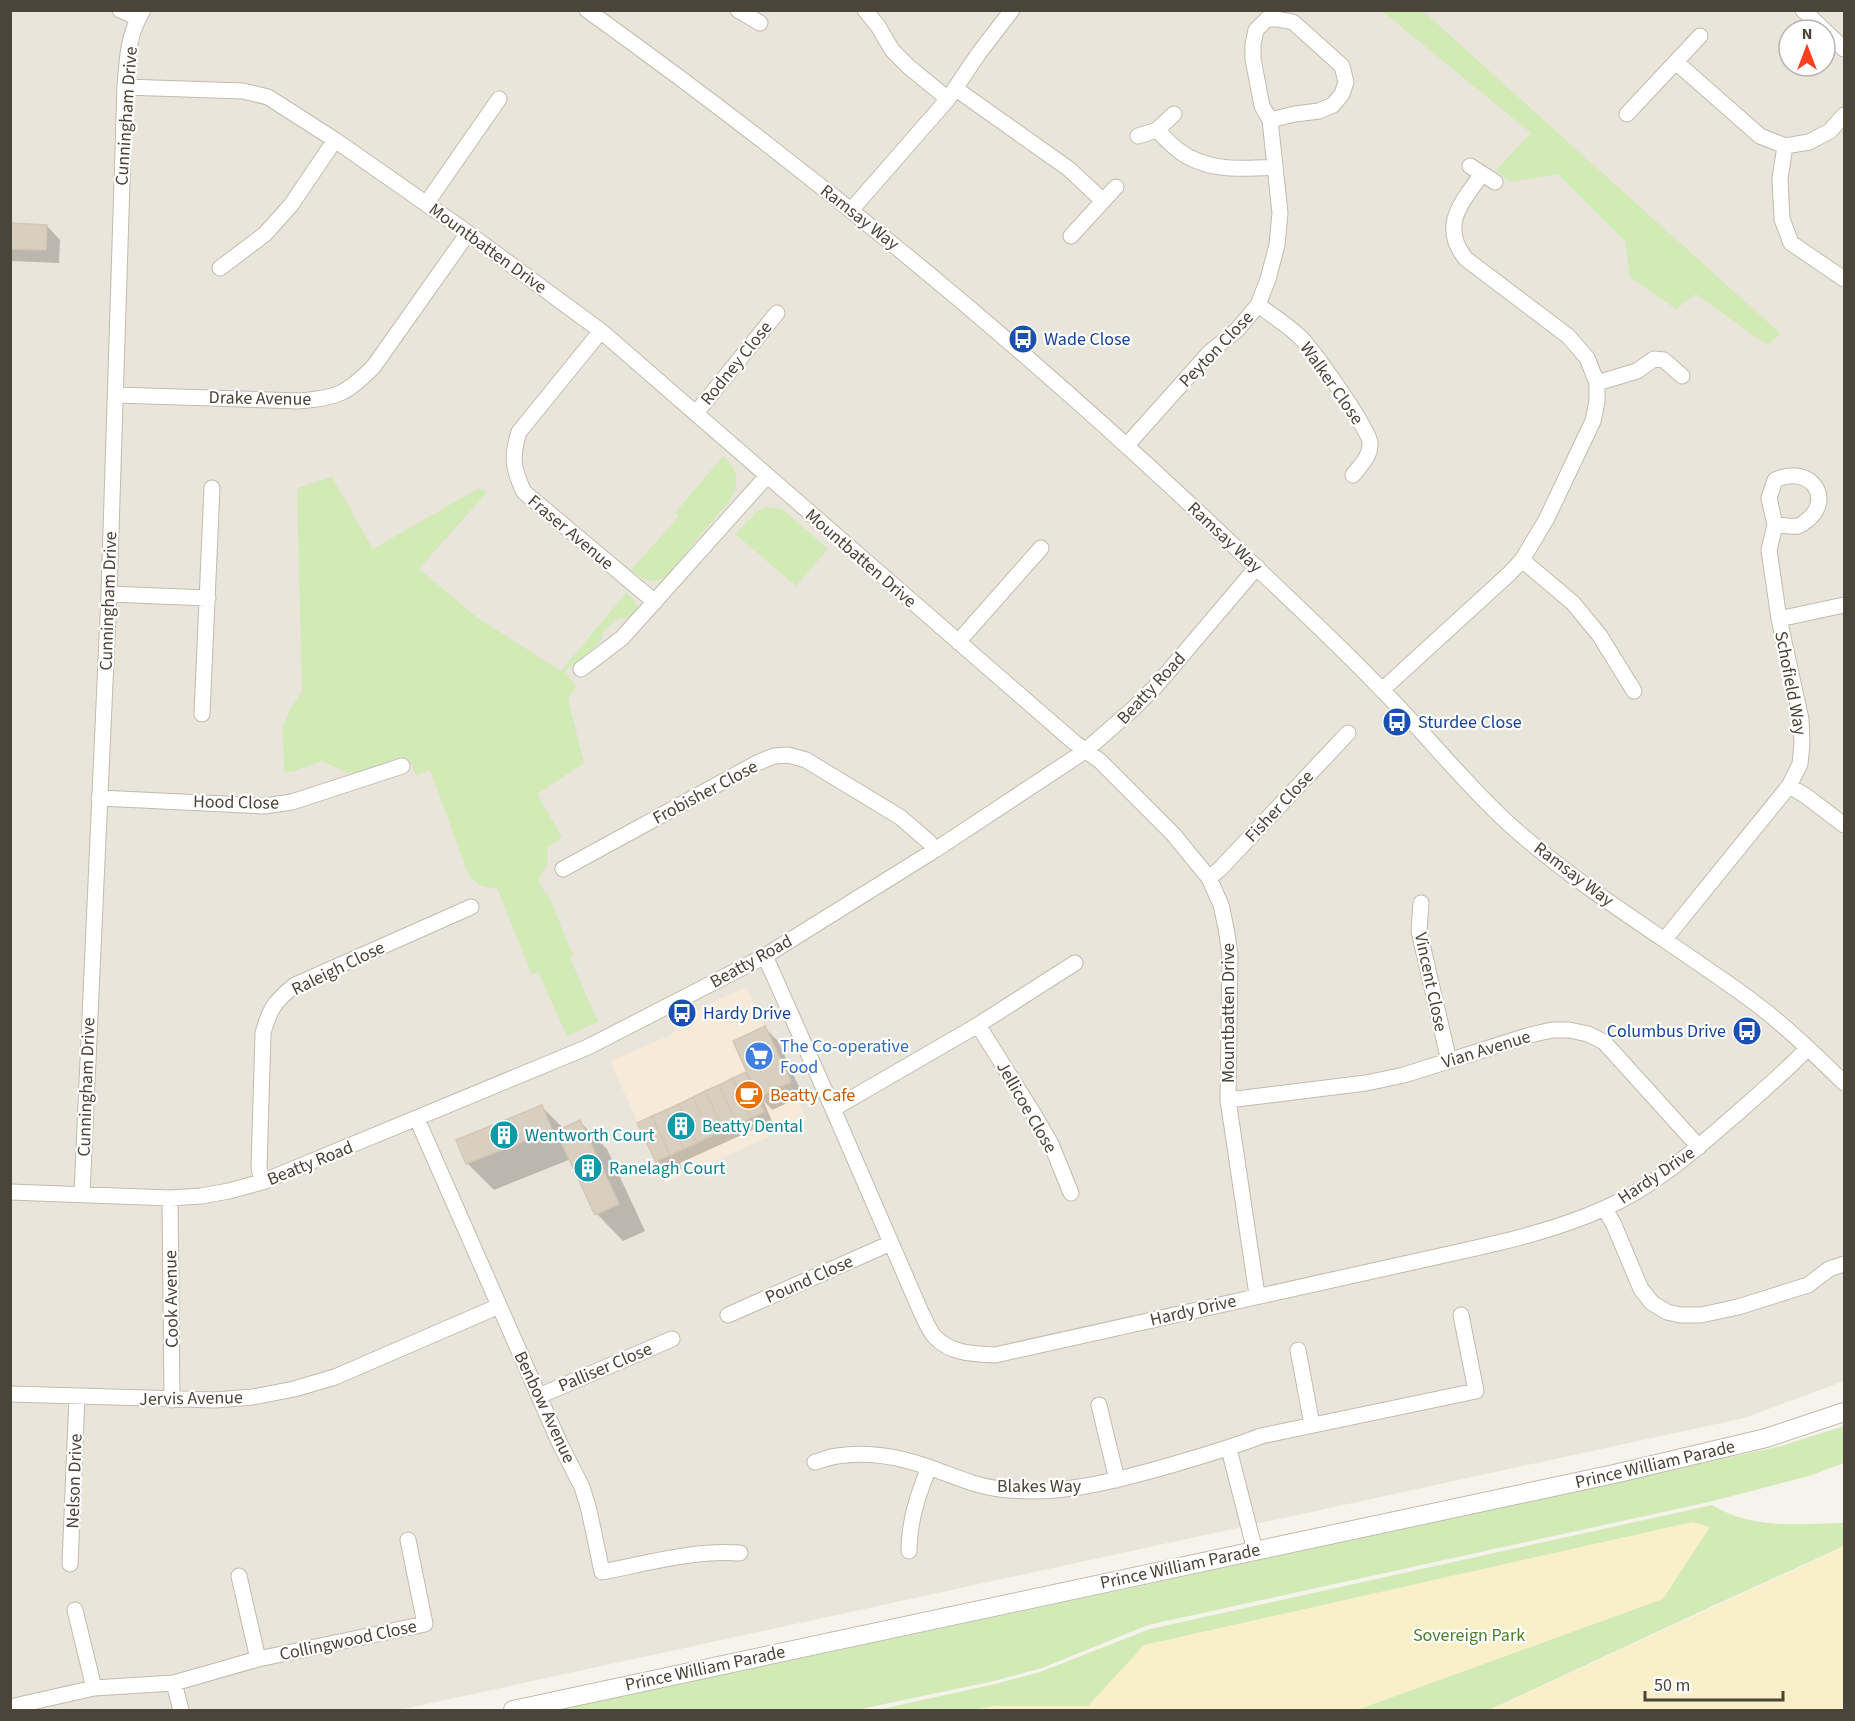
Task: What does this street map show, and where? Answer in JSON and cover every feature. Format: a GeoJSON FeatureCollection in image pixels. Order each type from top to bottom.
{"type":"FeatureCollection","features":[{"type":"Feature","properties":{"kind":"street"},"geometry":{"type":"LineString","coordinates":[[120,10],[141,14]]}},
{"type":"Feature","properties":{"kind":"street"},"geometry":{"type":"LineString","coordinates":[[738,10],[760,23]]}},
{"type":"Feature","properties":{"kind":"street"},"geometry":{"type":"LineString","coordinates":[[865,10],[878,26],[892,50],[909,67],[1069,169],[1103,201]]}},
{"type":"Feature","properties":{"kind":"street"},"geometry":{"type":"LineString","coordinates":[[852,209],[952,94],[979,53],[1012,10]]}},
{"type":"Feature","properties":{"kind":"street","name":"Cunningham Drive"},"geometry":{"type":"LineString","coordinates":[[82,1194],[109,594],[125,87],[128,46],[141,14]]}},
{"type":"Feature","properties":{"kind":"street","name":"Ramsay Way"},"geometry":{"type":"LineString","coordinates":[[597,14],[852,209],[1127,445],[1257,567],[1382,690],[1511,825],[1560,866],[1754,1003],[1808,1048],[1845,1083]]}},
{"type":"Feature","properties":{"kind":"street","name":"Peyton Close"},"geometry":{"type":"LineString","coordinates":[[1127,445],[1210,352],[1237,330],[1258,305],[1268,279],[1277,245],[1280,213],[1270,120],[1262,106],[1252,59],[1256,30],[1266,15],[1293,22],[1342,66],[1346,82],[1342,94],[1333,105],[1319,111],[1270,120]]}},
{"type":"Feature","properties":{"kind":"street"},"geometry":{"type":"LineString","coordinates":[[1627,114],[1700,36]]}},
{"type":"Feature","properties":{"kind":"street"},"geometry":{"type":"LineString","coordinates":[[1677,63],[1760,135],[1785,146],[1809,142],[1830,131],[1845,115]]}},
{"type":"Feature","properties":{"kind":"street","name":"Mountbatten Drive"},"geometry":{"type":"LineString","coordinates":[[125,87],[243,91],[268,97],[335,140],[468,232],[601,331],[958,642],[1085,751],[1100,761],[1173,834],[1209,878],[1221,905],[1226,928],[1230,955],[1228,1100],[1257,1295]]}},
{"type":"Feature","properties":{"kind":"street"},"geometry":{"type":"LineString","coordinates":[[426,204],[499,99]]}},
{"type":"Feature","properties":{"kind":"street"},"geometry":{"type":"LineString","coordinates":[[1138,136],[1157,130],[1174,114]]}},
{"type":"Feature","properties":{"kind":"street"},"geometry":{"type":"LineString","coordinates":[[1157,130],[1179,151],[1202,163],[1223,169],[1275,167]]}},
{"type":"Feature","properties":{"kind":"street"},"geometry":{"type":"LineString","coordinates":[[220,268],[265,234],[291,205],[335,140]]}},
{"type":"Feature","properties":{"kind":"street"},"geometry":{"type":"LineString","coordinates":[[1785,146],[1780,179],[1782,219],[1791,243],[1845,279]]}},
{"type":"Feature","properties":{"kind":"street"},"geometry":{"type":"LineString","coordinates":[[1382,690],[1522,560],[1546,520],[1593,421],[1597,401],[1597,383],[1587,358],[1568,336],[1466,259],[1458,249],[1453,228],[1455,216],[1476,170],[1495,182]]}},
{"type":"Feature","properties":{"kind":"street"},"geometry":{"type":"LineString","coordinates":[[1071,236],[1116,187]]}},
{"type":"Feature","properties":{"kind":"street","name":"Drake Avenue"},"geometry":{"type":"LineString","coordinates":[[116,394],[298,401],[326,399],[343,393],[374,366],[468,232]]}},
{"type":"Feature","properties":{"kind":"street","name":"Walker Close"},"geometry":{"type":"LineString","coordinates":[[1258,305],[1299,336],[1317,356],[1363,427],[1371,442],[1368,456],[1353,475]]}},
{"type":"Feature","properties":{"kind":"street","name":"Rodney Close"},"geometry":{"type":"LineString","coordinates":[[696,413],[777,313]]}},
{"type":"Feature","properties":{"kind":"street","name":"Fraser Avenue"},"geometry":{"type":"LineString","coordinates":[[601,331],[519,432],[513,460],[524,492],[655,602]]}},
{"type":"Feature","properties":{"kind":"street"},"geometry":{"type":"LineString","coordinates":[[1597,383],[1637,371],[1654,359],[1664,360],[1682,376]]}},
{"type":"Feature","properties":{"kind":"street"},"geometry":{"type":"LineString","coordinates":[[581,669],[622,638],[767,476]]}},
{"type":"Feature","properties":{"kind":"street"},"geometry":{"type":"LineString","coordinates":[[201,714],[212,488]]}},
{"type":"Feature","properties":{"kind":"street","name":"Schofield Way"},"geometry":{"type":"LineString","coordinates":[[1665,939],[1788,786],[1800,764],[1801,719],[1779,619],[1769,550],[1775,525]]}},
{"type":"Feature","properties":{"kind":"street"},"geometry":{"type":"LineString","coordinates":[[958,642],[1041,548]]}},
{"type":"Feature","properties":{"kind":"street"},"geometry":{"type":"LineString","coordinates":[[1522,560],[1573,603],[1600,636],[1634,691]]}},
{"type":"Feature","properties":{"kind":"street","name":"Beatty Road"},"geometry":{"type":"LineString","coordinates":[[10,1192],[170,1198],[229,1191],[262,1182],[588,1047],[765,956],[935,850],[1085,751],[1156,686],[1257,567]]}},
{"type":"Feature","properties":{"kind":"street"},"geometry":{"type":"LineString","coordinates":[[109,594],[208,598]]}},
{"type":"Feature","properties":{"kind":"street"},"geometry":{"type":"LineString","coordinates":[[1779,619],[1845,606]]}},
{"type":"Feature","properties":{"kind":"street","name":"Fisher Close"},"geometry":{"type":"LineString","coordinates":[[1209,878],[1348,733]]}},
{"type":"Feature","properties":{"kind":"street","name":"Frobisher Close"},"geometry":{"type":"LineString","coordinates":[[563,869],[757,763],[774,756],[788,755],[806,760],[900,817],[935,850]]}},
{"type":"Feature","properties":{"kind":"street","name":"Hood Close"},"geometry":{"type":"LineString","coordinates":[[99,798],[264,806],[292,802],[402,766]]}},
{"type":"Feature","properties":{"kind":"street"},"geometry":{"type":"LineString","coordinates":[[1788,786],[1806,796],[1845,825]]}},
{"type":"Feature","properties":{"kind":"street","name":"Vincent Close"},"geometry":{"type":"LineString","coordinates":[[1421,903],[1419,931],[1449,1061]]}},
{"type":"Feature","properties":{"kind":"street","name":"Raleigh Close"},"geometry":{"type":"LineString","coordinates":[[262,1182],[259,1168],[263,1033],[268,1014],[280,998],[295,985],[471,907]]}},
{"type":"Feature","properties":{"kind":"street","name":"Hardy Drive"},"geometry":{"type":"LineString","coordinates":[[765,956],[921,1312],[935,1337],[951,1348],[969,1354],[995,1355],[1530,1235],[1605,1209],[1641,1189],[1699,1147],[1790,1067],[1808,1048]]}},
{"type":"Feature","properties":{"kind":"street"},"geometry":{"type":"LineString","coordinates":[[833,1109],[978,1025],[1076,963]]}},
{"type":"Feature","properties":{"kind":"street","name":"Jellicoe Close"},"geometry":{"type":"LineString","coordinates":[[978,1025],[1034,1113],[1051,1144],[1071,1193]]}},
{"type":"Feature","properties":{"kind":"street","name":"Vian Avenue"},"geometry":{"type":"LineString","coordinates":[[1228,1100],[1366,1083],[1404,1075],[1530,1035],[1552,1030],[1569,1030],[1588,1034],[1604,1042],[1699,1147]]}},
{"type":"Feature","properties":{"kind":"street","name":"Benbow Avenue"},"geometry":{"type":"LineString","coordinates":[[417,1119],[539,1396],[582,1487],[602,1572],[691,1554],[740,1553]]}},
{"type":"Feature","properties":{"kind":"street","name":"Cook Avenue"},"geometry":{"type":"LineString","coordinates":[[170,1198],[172,1400]]}},
{"type":"Feature","properties":{"kind":"street"},"geometry":{"type":"LineString","coordinates":[[1605,1209],[1641,1289],[1652,1303],[1667,1312],[1680,1316],[1701,1315],[1748,1304],[1808,1285],[1829,1269],[1845,1264]]}},
{"type":"Feature","properties":{"kind":"street","name":"Pound Close"},"geometry":{"type":"LineString","coordinates":[[728,1315],[891,1243]]}},
{"type":"Feature","properties":{"kind":"street","name":"Jervis Avenue"},"geometry":{"type":"LineString","coordinates":[[10,1394],[215,1400],[294,1389],[335,1377],[499,1306]]}},
{"type":"Feature","properties":{"kind":"street","name":"Blakes Way"},"geometry":{"type":"LineString","coordinates":[[815,1462],[836,1456],[874,1454],[902,1459],[968,1482],[1000,1489],[1081,1488],[1117,1480],[1229,1449],[1261,1436],[1476,1391],[1461,1315]]}},
{"type":"Feature","properties":{"kind":"street","name":"Palliser Close"},"geometry":{"type":"LineString","coordinates":[[539,1396],[672,1339]]}},
{"type":"Feature","properties":{"kind":"street"},"geometry":{"type":"LineString","coordinates":[[1298,1350],[1312,1425]]}},
{"type":"Feature","properties":{"kind":"street","name":"Nelson Drive"},"geometry":{"type":"LineString","coordinates":[[70,1564],[77,1397]]}},
{"type":"Feature","properties":{"kind":"street"},"geometry":{"type":"LineString","coordinates":[[1099,1405],[1117,1480]]}},
{"type":"Feature","properties":{"kind":"street","name":"Prince William Parade"},"geometry":{"type":"LineString","coordinates":[[513,1710],[1626,1471],[1766,1438],[1845,1412]]}},
{"type":"Feature","properties":{"kind":"street"},"geometry":{"type":"LineString","coordinates":[[1229,1449],[1255,1551]]}},
{"type":"Feature","properties":{"kind":"street"},"geometry":{"type":"LineString","coordinates":[[909,1551],[911,1518],[929,1467]]}},
{"type":"Feature","properties":{"kind":"street","name":"Collingwood Close"},"geometry":{"type":"LineString","coordinates":[[10,1707],[94,1688],[174,1683],[258,1659],[425,1624],[408,1540]]}},
{"type":"Feature","properties":{"kind":"street","name":"Collingwood Close"},"geometry":{"type":"LineString","coordinates":[[239,1576],[258,1659]]}},
{"type":"Feature","properties":{"kind":"street"},"geometry":{"type":"LineString","coordinates":[[75,1610],[94,1688]]}},
{"type":"Feature","properties":{"kind":"street"},"geometry":{"type":"LineString","coordinates":[[174,1683],[180,1710]]}},
{"type":"Feature","properties":{"kind":"shaded area"},"geometry":{"type":"Polygon","coordinates":[[[11,11],[1844,11],[1844,1381],[1744,1418],[399,1710],[11,1710],[11,11]]]}},
{"type":"Feature","properties":{"kind":"shaded area"},"geometry":{"type":"Polygon","coordinates":[[[746,987],[807,1120],[665,1183],[610,1061],[671,1035],[685,1015],[746,987]]]}},
{"type":"Feature","properties":{"kind":"green space"},"geometry":{"type":"Polygon","coordinates":[[[1382,11],[1423,11],[1781,334],[1767,345],[1696,294],[1676,309],[1630,277],[1625,241],[1558,174],[1510,182],[1496,170],[1531,133],[1382,11]]]}},
{"type":"Feature","properties":{"kind":"green space"},"geometry":{"type":"Polygon","coordinates":[[[723,456],[735,472],[737,482],[730,500],[666,577],[652,581],[631,570],[679,516],[675,513],[723,456]]]}},
{"type":"Feature","properties":{"kind":"green space"},"geometry":{"type":"Polygon","coordinates":[[[332,477],[373,549],[479,488],[487,492],[419,569],[478,618],[561,671],[626,593],[636,603],[638,612],[636,616],[626,619],[618,618],[603,632],[601,640],[595,647],[565,671],[576,687],[568,699],[584,763],[537,794],[562,837],[547,848],[547,865],[538,879],[549,896],[573,956],[570,958],[598,1022],[567,1036],[538,972],[532,975],[497,888],[479,884],[467,871],[430,770],[416,775],[409,759],[365,773],[348,773],[322,761],[291,772],[284,771],[283,726],[290,709],[302,692],[297,488],[332,477]]]}},
{"type":"Feature","properties":{"kind":"green space"},"geometry":{"type":"Polygon","coordinates":[[[766,507],[782,509],[828,549],[796,586],[735,534],[757,511],[766,507]]]}},
{"type":"Feature","properties":{"kind":"green space"},"geometry":{"type":"Polygon","coordinates":[[[1844,1426],[1844,1463],[1809,1476],[1709,1502],[1148,1625],[1042,1668],[994,1681],[856,1710],[558,1710],[1781,1446],[1844,1426]]]}},
{"type":"Feature","properties":{"kind":"green space","name":"Sovereign Park"},"geometry":{"type":"Polygon","coordinates":[[[1712,1505],[1728,1513],[1760,1522],[1776,1524],[1844,1523],[1844,1546],[1489,1710],[877,1710],[1040,1672],[1150,1629],[1712,1505]]]}},
{"type":"Feature","properties":{"kind":"sand","name":"Sovereign Park"},"geometry":{"type":"Polygon","coordinates":[[[1692,1522],[1710,1527],[1663,1599],[1357,1710],[971,1710],[995,1706],[1088,1706],[1144,1645],[1692,1522]]]}},
{"type":"Feature","properties":{"kind":"sand"},"geometry":{"type":"Polygon","coordinates":[[[1844,1547],[1844,1710],[1490,1710],[1844,1547]]]}},
{"type":"Feature","properties":{"kind":"building"},"geometry":{"type":"Polygon","coordinates":[[[10,223],[47,225],[46,250],[10,249],[10,223]]]}},
{"type":"Feature","properties":{"kind":"building","name":"The Co-operative Food"},"geometry":{"type":"Polygon","coordinates":[[[765,1026],[791,1082],[758,1097],[733,1041],[765,1026]]]}},
{"type":"Feature","properties":{"kind":"building","name":"Beatty Cafe"},"geometry":{"type":"Polygon","coordinates":[[[746,1072],[764,1112],[751,1118],[733,1078],[746,1072]]]}},
{"type":"Feature","properties":{"kind":"building"},"geometry":{"type":"Polygon","coordinates":[[[733,1078],[751,1118],[737,1125],[719,1085],[733,1078]]]}},
{"type":"Feature","properties":{"kind":"building"},"geometry":{"type":"Polygon","coordinates":[[[719,1085],[737,1125],[724,1131],[705,1091],[719,1085]]]}},
{"type":"Feature","properties":{"kind":"building"},"geometry":{"type":"Polygon","coordinates":[[[705,1091],[724,1131],[711,1136],[693,1097],[705,1091]]]}},
{"type":"Feature","properties":{"kind":"building"},"geometry":{"type":"Polygon","coordinates":[[[693,1097],[711,1136],[697,1143],[679,1104],[693,1097]]]}},
{"type":"Feature","properties":{"kind":"building","name":"Beatty Dental"},"geometry":{"type":"Polygon","coordinates":[[[679,1104],[697,1143],[684,1149],[666,1110],[679,1104]]]}},
{"type":"Feature","properties":{"kind":"building","name":"Wentworth Court"},"geometry":{"type":"Polygon","coordinates":[[[542,1105],[552,1130],[466,1164],[456,1140],[542,1105]]]}},
{"type":"Feature","properties":{"kind":"building"},"geometry":{"type":"Polygon","coordinates":[[[666,1110],[684,1149],[670,1155],[652,1116],[666,1110]]]}},
{"type":"Feature","properties":{"kind":"building"},"geometry":{"type":"Polygon","coordinates":[[[652,1116],[670,1155],[656,1162],[637,1123],[652,1116]]]}},
{"type":"Feature","properties":{"kind":"building","name":"Ranelagh Court"},"geometry":{"type":"Polygon","coordinates":[[[580,1120],[619,1204],[595,1215],[556,1131],[580,1120]]]}},
{"type":"Feature","properties":{"kind":"place","name":"Wade Close"},"geometry":{"type":"Point","coordinates":[1023,339]}},
{"type":"Feature","properties":{"kind":"place","name":"Sturdee Close"},"geometry":{"type":"Point","coordinates":[1397,722]}},
{"type":"Feature","properties":{"kind":"place","name":"Hardy Drive"},"geometry":{"type":"Point","coordinates":[682,1013]}},
{"type":"Feature","properties":{"kind":"place","name":"Columbus Drive"},"geometry":{"type":"Point","coordinates":[1747,1031]}},
{"type":"Feature","properties":{"kind":"place","name":"The Co-operative Food"},"geometry":{"type":"Point","coordinates":[759,1056]}},
{"type":"Feature","properties":{"kind":"place","name":"Beatty Cafe"},"geometry":{"type":"Point","coordinates":[749,1095]}},
{"type":"Feature","properties":{"kind":"place","name":"Beatty Dental"},"geometry":{"type":"Point","coordinates":[681,1126]}},
{"type":"Feature","properties":{"kind":"place","name":"Wentworth Court"},"geometry":{"type":"Point","coordinates":[504,1135]}},
{"type":"Feature","properties":{"kind":"place","name":"Ranelagh Court"},"geometry":{"type":"Point","coordinates":[588,1168]}}]}
